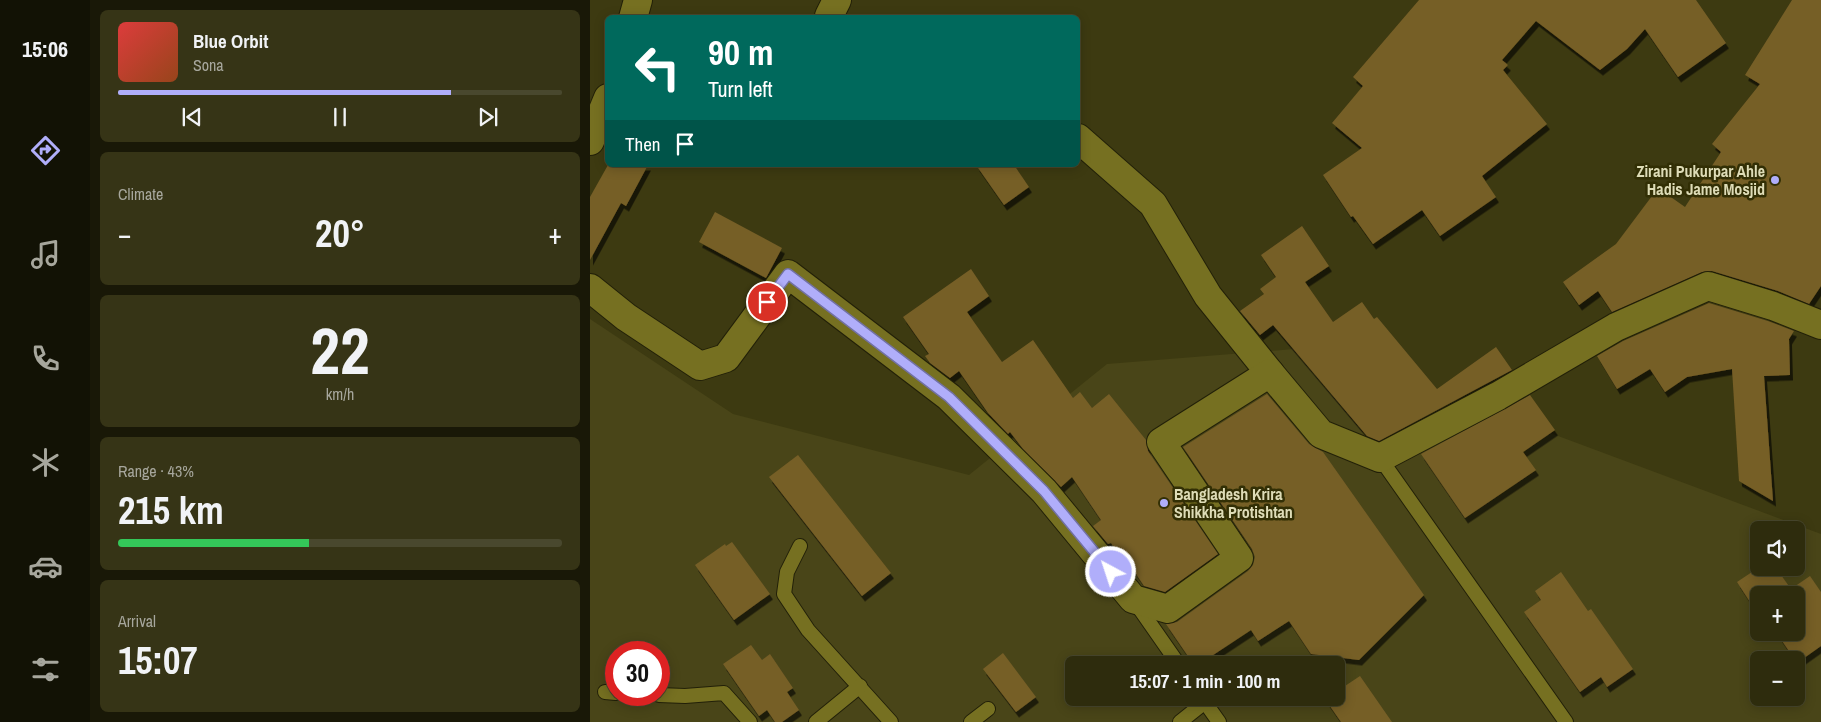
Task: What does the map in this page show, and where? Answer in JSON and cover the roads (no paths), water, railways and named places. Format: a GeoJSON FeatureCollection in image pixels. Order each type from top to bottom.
{"type":"FeatureCollection","features":[{"type":"Feature","properties":{"kind":"street"},"geometry":{"type":"LineString","coordinates":[[634,15],[638,0]]}},
{"type":"Feature","properties":{"kind":"street"},"geometry":{"type":"LineString","coordinates":[[830,15],[838,0]]}},
{"type":"Feature","properties":{"kind":"street"},"geometry":{"type":"LineString","coordinates":[[590,141],[605,105]]}},
{"type":"Feature","properties":{"kind":"street"},"geometry":{"type":"LineString","coordinates":[[1080,140],[1153,204],[1208,296],[1321,434],[1380,458],[1498,396],[1616,328],[1708,286],[1773,306],[1821,325]]}},
{"type":"Feature","properties":{"kind":"street"},"geometry":{"type":"LineString","coordinates":[[590,288],[626,317],[700,366],[726,358],[788,274],[949,397],[1044,491],[1133,600],[1168,609],[1239,558],[1161,442],[1270,373]]}},
{"type":"Feature","properties":{"kind":"lane"},"geometry":{"type":"LineString","coordinates":[[1380,458],[1566,722]]}},
{"type":"Feature","properties":{"kind":"lane"},"geometry":{"type":"LineString","coordinates":[[800,546],[787,572],[784,594],[808,630],[891,722]]}},
{"type":"Feature","properties":{"kind":"lane"},"geometry":{"type":"LineString","coordinates":[[1133,600],[1173,656]]}},
{"type":"Feature","properties":{"kind":"lane"},"geometry":{"type":"LineString","coordinates":[[816,722],[860,686]]}},
{"type":"Feature","properties":{"kind":"lane"},"geometry":{"type":"LineString","coordinates":[[670,695],[724,693],[750,722]]}},
{"type":"Feature","properties":{"kind":"lane"},"geometry":{"type":"LineString","coordinates":[[1180,722],[1197,706]]}},
{"type":"Feature","properties":{"kind":"lane"},"geometry":{"type":"LineString","coordinates":[[1208,706],[1219,722]]}},
{"type":"Feature","properties":{"kind":"lane"},"geometry":{"type":"LineString","coordinates":[[971,722],[988,709]]}},
{"type":"Feature","properties":{"kind":"place","name":"Zirani Pukurpar Ahle Hadis Jame Mosjid"},"geometry":{"type":"Point","coordinates":[1775,180]}},
{"type":"Feature","properties":{"kind":"place","name":"Bangladesh Krira Shikkha Protishtan"},"geometry":{"type":"Point","coordinates":[1164,503]}}]}
